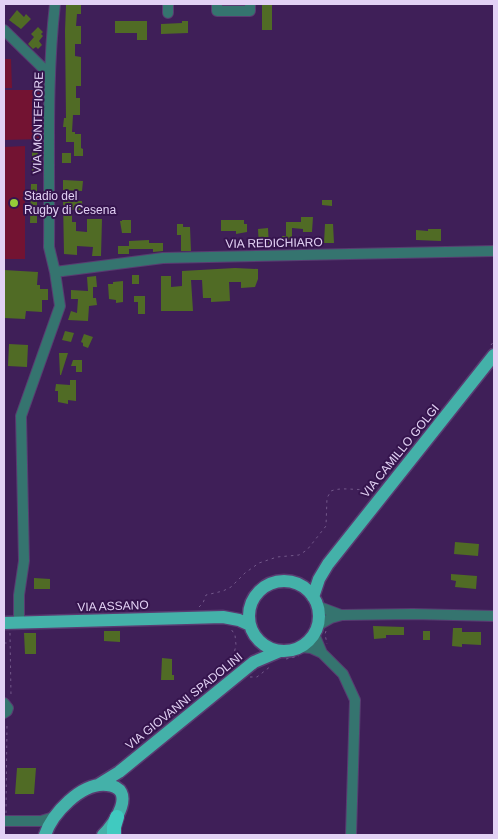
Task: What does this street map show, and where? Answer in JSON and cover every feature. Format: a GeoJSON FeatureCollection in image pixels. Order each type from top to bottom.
{"type":"FeatureCollection","features":[{"type":"Feature","properties":{"kind":"highway"},"geometry":{"type":"LineString","coordinates":[[114,835],[117,817]]}},
{"type":"Feature","properties":{"kind":"main road","name":"VIA CAMILLO GOLGI"},"geometry":{"type":"LineString","coordinates":[[315,602],[319,579],[328,564],[491,352]]}},
{"type":"Feature","properties":{"kind":"main road","name":"VIA CAMILLO GOLGI"},"geometry":{"type":"LineString","coordinates":[[295,583],[313,575],[328,564]]}},
{"type":"Feature","properties":{"kind":"main road"},"geometry":{"type":"LineString","coordinates":[[288,581],[295,583],[306,588],[315,602],[319,616],[319,630],[300,647],[280,651],[267,647],[257,638],[250,625],[249,614],[251,604],[259,591],[272,583],[288,581]]}},
{"type":"Feature","properties":{"kind":"main road","name":"VIA ASSANO"},"geometry":{"type":"LineString","coordinates":[[227,622],[238,611],[251,604]]}},
{"type":"Feature","properties":{"kind":"main road","name":"VIA ASSANO"},"geometry":{"type":"LineString","coordinates":[[10,623],[195,618],[227,622],[239,620],[250,625]]}},
{"type":"Feature","properties":{"kind":"main road","name":"VIA GIOVANNI SPADOLINI"},"geometry":{"type":"LineString","coordinates":[[254,662],[257,638]]}},
{"type":"Feature","properties":{"kind":"main road","name":"VIA GIOVANNI SPADOLINI"},"geometry":{"type":"LineString","coordinates":[[44,835],[54,817],[75,796],[109,780],[254,662],[280,651]]}},
{"type":"Feature","properties":{"kind":"main road","name":"VIA GIOVANNI SPADOLINI"},"geometry":{"type":"LineString","coordinates":[[117,817],[121,810],[122,777],[130,762]]}},
{"type":"Feature","properties":{"kind":"main road"},"geometry":{"type":"LineString","coordinates":[[98,785],[117,788],[121,793]]}},
{"type":"Feature","properties":{"kind":"main road"},"geometry":{"type":"LineString","coordinates":[[103,835],[117,817]]}},
{"type":"Feature","properties":{"kind":"street","name":"VIA MONTEFIORE"},"geometry":{"type":"LineString","coordinates":[[10,623],[19,595],[24,560],[21,416],[60,306],[56,272],[48,247],[50,75],[56,4]]}},
{"type":"Feature","properties":{"kind":"street"},"geometry":{"type":"LineString","coordinates":[[217,4],[217,12],[250,11],[250,4]]}},
{"type":"Feature","properties":{"kind":"street"},"geometry":{"type":"LineString","coordinates":[[4,30],[50,75]]}},
{"type":"Feature","properties":{"kind":"street","name":"VIA REDICHIARO"},"geometry":{"type":"LineString","coordinates":[[56,272],[163,258],[494,251]]}},
{"type":"Feature","properties":{"kind":"street"},"geometry":{"type":"LineString","coordinates":[[315,602],[342,615]]}},
{"type":"Feature","properties":{"kind":"street"},"geometry":{"type":"LineString","coordinates":[[322,653],[319,630],[330,618],[342,615],[494,616]]}},
{"type":"Feature","properties":{"kind":"street"},"geometry":{"type":"LineString","coordinates":[[300,647],[311,648],[322,653],[343,674],[355,700],[351,835]]}},
{"type":"Feature","properties":{"kind":"street"},"geometry":{"type":"LineString","coordinates":[[6,715],[8,708],[7,700]]}},
{"type":"Feature","properties":{"kind":"street"},"geometry":{"type":"LineString","coordinates":[[9,821],[47,820],[54,817]]}},
{"type":"Feature","properties":{"kind":"street"},"geometry":{"type":"LineString","coordinates":[[33,821],[43,830],[44,835]]}},
{"type":"Feature","properties":{"kind":"path"},"geometry":{"type":"LineString","coordinates":[[491,352],[494,341]]}},
{"type":"Feature","properties":{"kind":"path"},"geometry":{"type":"LineString","coordinates":[[195,618],[196,610],[204,603],[206,595],[231,587],[245,573],[259,563],[277,557],[299,556],[307,550],[326,526],[327,498],[331,491],[345,488],[371,488],[381,482]]}},
{"type":"Feature","properties":{"kind":"path"},"geometry":{"type":"LineString","coordinates":[[146,738],[149,734],[149,723],[163,722],[187,703],[232,658],[236,645],[235,635],[227,622]]}},
{"type":"Feature","properties":{"kind":"path"},"geometry":{"type":"LineString","coordinates":[[7,700],[10,623]]}},
{"type":"Feature","properties":{"kind":"path"},"geometry":{"type":"LineString","coordinates":[[319,630],[325,634],[327,646],[322,653]]}},
{"type":"Feature","properties":{"kind":"path"},"geometry":{"type":"LineString","coordinates":[[4,643],[10,643]]}},
{"type":"Feature","properties":{"kind":"path"},"geometry":{"type":"LineString","coordinates":[[6,715],[6,814],[14,814],[9,821]]}},
{"type":"Feature","properties":{"kind":"shaded area"},"geometry":{"type":"Polygon","coordinates":[[[4,59],[11,59],[12,88],[4,88],[4,59]]]}},
{"type":"Feature","properties":{"kind":"shaded area"},"geometry":{"type":"Polygon","coordinates":[[[4,90],[40,90],[41,139],[4,140],[4,90]]]}},
{"type":"Feature","properties":{"kind":"shaded area","name":"Stadio del Rugby di Cesena"},"geometry":{"type":"Polygon","coordinates":[[[25,146],[25,259],[4,259],[4,147],[25,146]]]}},
{"type":"Feature","properties":{"kind":"building"},"geometry":{"type":"Polygon","coordinates":[[[81,4],[81,14],[77,14],[76,26],[81,26],[81,44],[75,44],[75,56],[81,57],[81,86],[76,86],[76,98],[80,98],[80,115],[73,115],[72,132],[81,134],[83,156],[74,156],[74,142],[66,142],[66,127],[63,127],[64,118],[66,118],[66,5],[81,4]]]}},
{"type":"Feature","properties":{"kind":"building"},"geometry":{"type":"Polygon","coordinates":[[[262,4],[272,4],[272,30],[262,30],[262,4]]]}},
{"type":"Feature","properties":{"kind":"building"},"geometry":{"type":"Polygon","coordinates":[[[17,10],[24,17],[26,14],[31,19],[21,29],[9,20],[17,10]]]}},
{"type":"Feature","properties":{"kind":"building"},"geometry":{"type":"Polygon","coordinates":[[[115,21],[147,21],[147,40],[137,40],[137,33],[115,33],[115,21]]]}},
{"type":"Feature","properties":{"kind":"building"},"geometry":{"type":"Polygon","coordinates":[[[182,21],[188,21],[188,33],[161,34],[161,24],[182,23],[182,21]]]}},
{"type":"Feature","properties":{"kind":"building"},"geometry":{"type":"Polygon","coordinates":[[[38,27],[43,32],[41,34],[43,36],[39,41],[42,45],[38,49],[36,47],[33,49],[28,44],[34,37],[31,34],[38,27]]]}},
{"type":"Feature","properties":{"kind":"building"},"geometry":{"type":"Polygon","coordinates":[[[32,149],[38,149],[37,173],[32,173],[32,149]]]}},
{"type":"Feature","properties":{"kind":"building"},"geometry":{"type":"Polygon","coordinates":[[[62,153],[71,153],[71,163],[62,163],[62,153]]]}},
{"type":"Feature","properties":{"kind":"building"},"geometry":{"type":"Polygon","coordinates":[[[63,180],[83,181],[82,191],[63,190],[63,180]]]}},
{"type":"Feature","properties":{"kind":"building"},"geometry":{"type":"Polygon","coordinates":[[[31,184],[37,184],[37,223],[30,223],[31,184]]]}},
{"type":"Feature","properties":{"kind":"building"},"geometry":{"type":"Polygon","coordinates":[[[322,200],[332,200],[332,206],[322,205],[322,200]]]}},
{"type":"Feature","properties":{"kind":"building"},"geometry":{"type":"Polygon","coordinates":[[[63,201],[82,201],[83,210],[72,210],[72,222],[76,222],[76,231],[87,232],[87,219],[102,219],[101,256],[92,256],[93,247],[77,246],[77,255],[64,254],[63,201]]]}},
{"type":"Feature","properties":{"kind":"building"},"geometry":{"type":"Polygon","coordinates":[[[301,217],[313,217],[312,232],[303,232],[303,229],[292,228],[292,246],[282,246],[282,236],[286,236],[286,222],[301,222],[301,217]]]}},
{"type":"Feature","properties":{"kind":"building"},"geometry":{"type":"Polygon","coordinates":[[[131,220],[131,233],[122,233],[120,221],[131,220]]]}},
{"type":"Feature","properties":{"kind":"building"},"geometry":{"type":"Polygon","coordinates":[[[221,220],[244,220],[244,224],[247,224],[247,232],[236,234],[236,231],[221,231],[221,220]]]}},
{"type":"Feature","properties":{"kind":"building"},"geometry":{"type":"Polygon","coordinates":[[[177,224],[183,224],[183,227],[190,227],[191,251],[181,251],[181,235],[177,235],[177,224]]]}},
{"type":"Feature","properties":{"kind":"building"},"geometry":{"type":"Polygon","coordinates":[[[325,224],[333,224],[334,243],[324,243],[325,224]]]}},
{"type":"Feature","properties":{"kind":"building"},"geometry":{"type":"Polygon","coordinates":[[[268,228],[269,247],[259,248],[258,229],[268,228]]]}},
{"type":"Feature","properties":{"kind":"building"},"geometry":{"type":"Polygon","coordinates":[[[428,229],[441,229],[441,241],[416,240],[416,230],[428,231],[428,229]]]}},
{"type":"Feature","properties":{"kind":"building"},"geometry":{"type":"Polygon","coordinates":[[[149,240],[149,243],[163,243],[163,251],[153,252],[153,249],[129,249],[129,254],[118,254],[118,246],[129,246],[129,241],[149,240]]]}},
{"type":"Feature","properties":{"kind":"building"},"geometry":{"type":"Polygon","coordinates":[[[235,268],[258,269],[258,279],[255,287],[241,288],[241,282],[229,282],[230,301],[211,302],[211,298],[203,298],[202,280],[191,280],[193,311],[161,311],[161,276],[171,276],[171,287],[182,286],[182,271],[235,268]]]}},
{"type":"Feature","properties":{"kind":"building"},"geometry":{"type":"Polygon","coordinates":[[[4,270],[38,272],[37,285],[40,285],[40,289],[48,289],[48,300],[42,300],[42,312],[26,311],[25,319],[4,318],[4,270]]]}},
{"type":"Feature","properties":{"kind":"building"},"geometry":{"type":"Polygon","coordinates":[[[132,275],[139,275],[139,284],[132,284],[132,275]]]}},
{"type":"Feature","properties":{"kind":"building"},"geometry":{"type":"Polygon","coordinates":[[[96,276],[97,287],[93,287],[93,298],[96,298],[97,305],[89,306],[88,321],[68,320],[71,311],[77,313],[78,299],[71,299],[71,290],[88,291],[87,277],[96,276]]]}},
{"type":"Feature","properties":{"kind":"building"},"geometry":{"type":"Polygon","coordinates":[[[123,281],[123,302],[116,303],[116,300],[109,299],[108,284],[123,281]]]}},
{"type":"Feature","properties":{"kind":"building"},"geometry":{"type":"Polygon","coordinates":[[[134,296],[145,296],[145,314],[138,314],[138,302],[134,302],[134,296]]]}},
{"type":"Feature","properties":{"kind":"building"},"geometry":{"type":"Polygon","coordinates":[[[65,331],[74,333],[71,342],[62,340],[65,331]]]}},
{"type":"Feature","properties":{"kind":"building"},"geometry":{"type":"Polygon","coordinates":[[[84,334],[93,337],[88,348],[83,346],[81,342],[84,334]]]}},
{"type":"Feature","properties":{"kind":"building"},"geometry":{"type":"Polygon","coordinates":[[[9,344],[28,345],[27,367],[8,366],[9,344]]]}},
{"type":"Feature","properties":{"kind":"building"},"geometry":{"type":"Polygon","coordinates":[[[59,353],[68,353],[61,375],[60,375],[59,353]]]}},
{"type":"Feature","properties":{"kind":"building"},"geometry":{"type":"Polygon","coordinates":[[[73,360],[82,360],[82,372],[76,372],[76,366],[71,366],[73,360]]]}},
{"type":"Feature","properties":{"kind":"building"},"geometry":{"type":"Polygon","coordinates":[[[70,380],[76,380],[76,401],[68,400],[68,404],[58,402],[58,391],[55,391],[56,384],[70,385],[70,380]]]}},
{"type":"Feature","properties":{"kind":"building"},"geometry":{"type":"Polygon","coordinates":[[[455,542],[479,544],[478,556],[454,554],[455,542]]]}},
{"type":"Feature","properties":{"kind":"building"},"geometry":{"type":"Polygon","coordinates":[[[451,574],[477,576],[476,589],[455,587],[456,581],[451,580],[451,574]]]}},
{"type":"Feature","properties":{"kind":"building"},"geometry":{"type":"Polygon","coordinates":[[[34,578],[50,579],[50,589],[34,589],[34,578]]]}},
{"type":"Feature","properties":{"kind":"building"},"geometry":{"type":"Polygon","coordinates":[[[373,626],[404,627],[404,635],[386,635],[386,638],[374,639],[373,626]]]}},
{"type":"Feature","properties":{"kind":"building"},"geometry":{"type":"Polygon","coordinates":[[[453,628],[462,628],[462,632],[481,632],[481,645],[462,644],[462,647],[452,646],[453,628]]]}},
{"type":"Feature","properties":{"kind":"building"},"geometry":{"type":"Polygon","coordinates":[[[104,631],[120,631],[120,642],[104,641],[104,631]]]}},
{"type":"Feature","properties":{"kind":"building"},"geometry":{"type":"Polygon","coordinates":[[[423,631],[430,631],[430,640],[423,640],[423,631]]]}},
{"type":"Feature","properties":{"kind":"building"},"geometry":{"type":"Polygon","coordinates":[[[24,633],[36,633],[36,654],[25,654],[24,633]]]}},
{"type":"Feature","properties":{"kind":"building"},"geometry":{"type":"Polygon","coordinates":[[[162,658],[172,659],[172,675],[174,675],[174,680],[161,680],[162,658]]]}},
{"type":"Feature","properties":{"kind":"building"},"geometry":{"type":"Polygon","coordinates":[[[17,768],[36,768],[34,794],[15,794],[17,768]]]}},
{"type":"Feature","properties":{"kind":"place","name":"Stadio del Rugby di Cesena"},"geometry":{"type":"Point","coordinates":[14,203]}}]}
